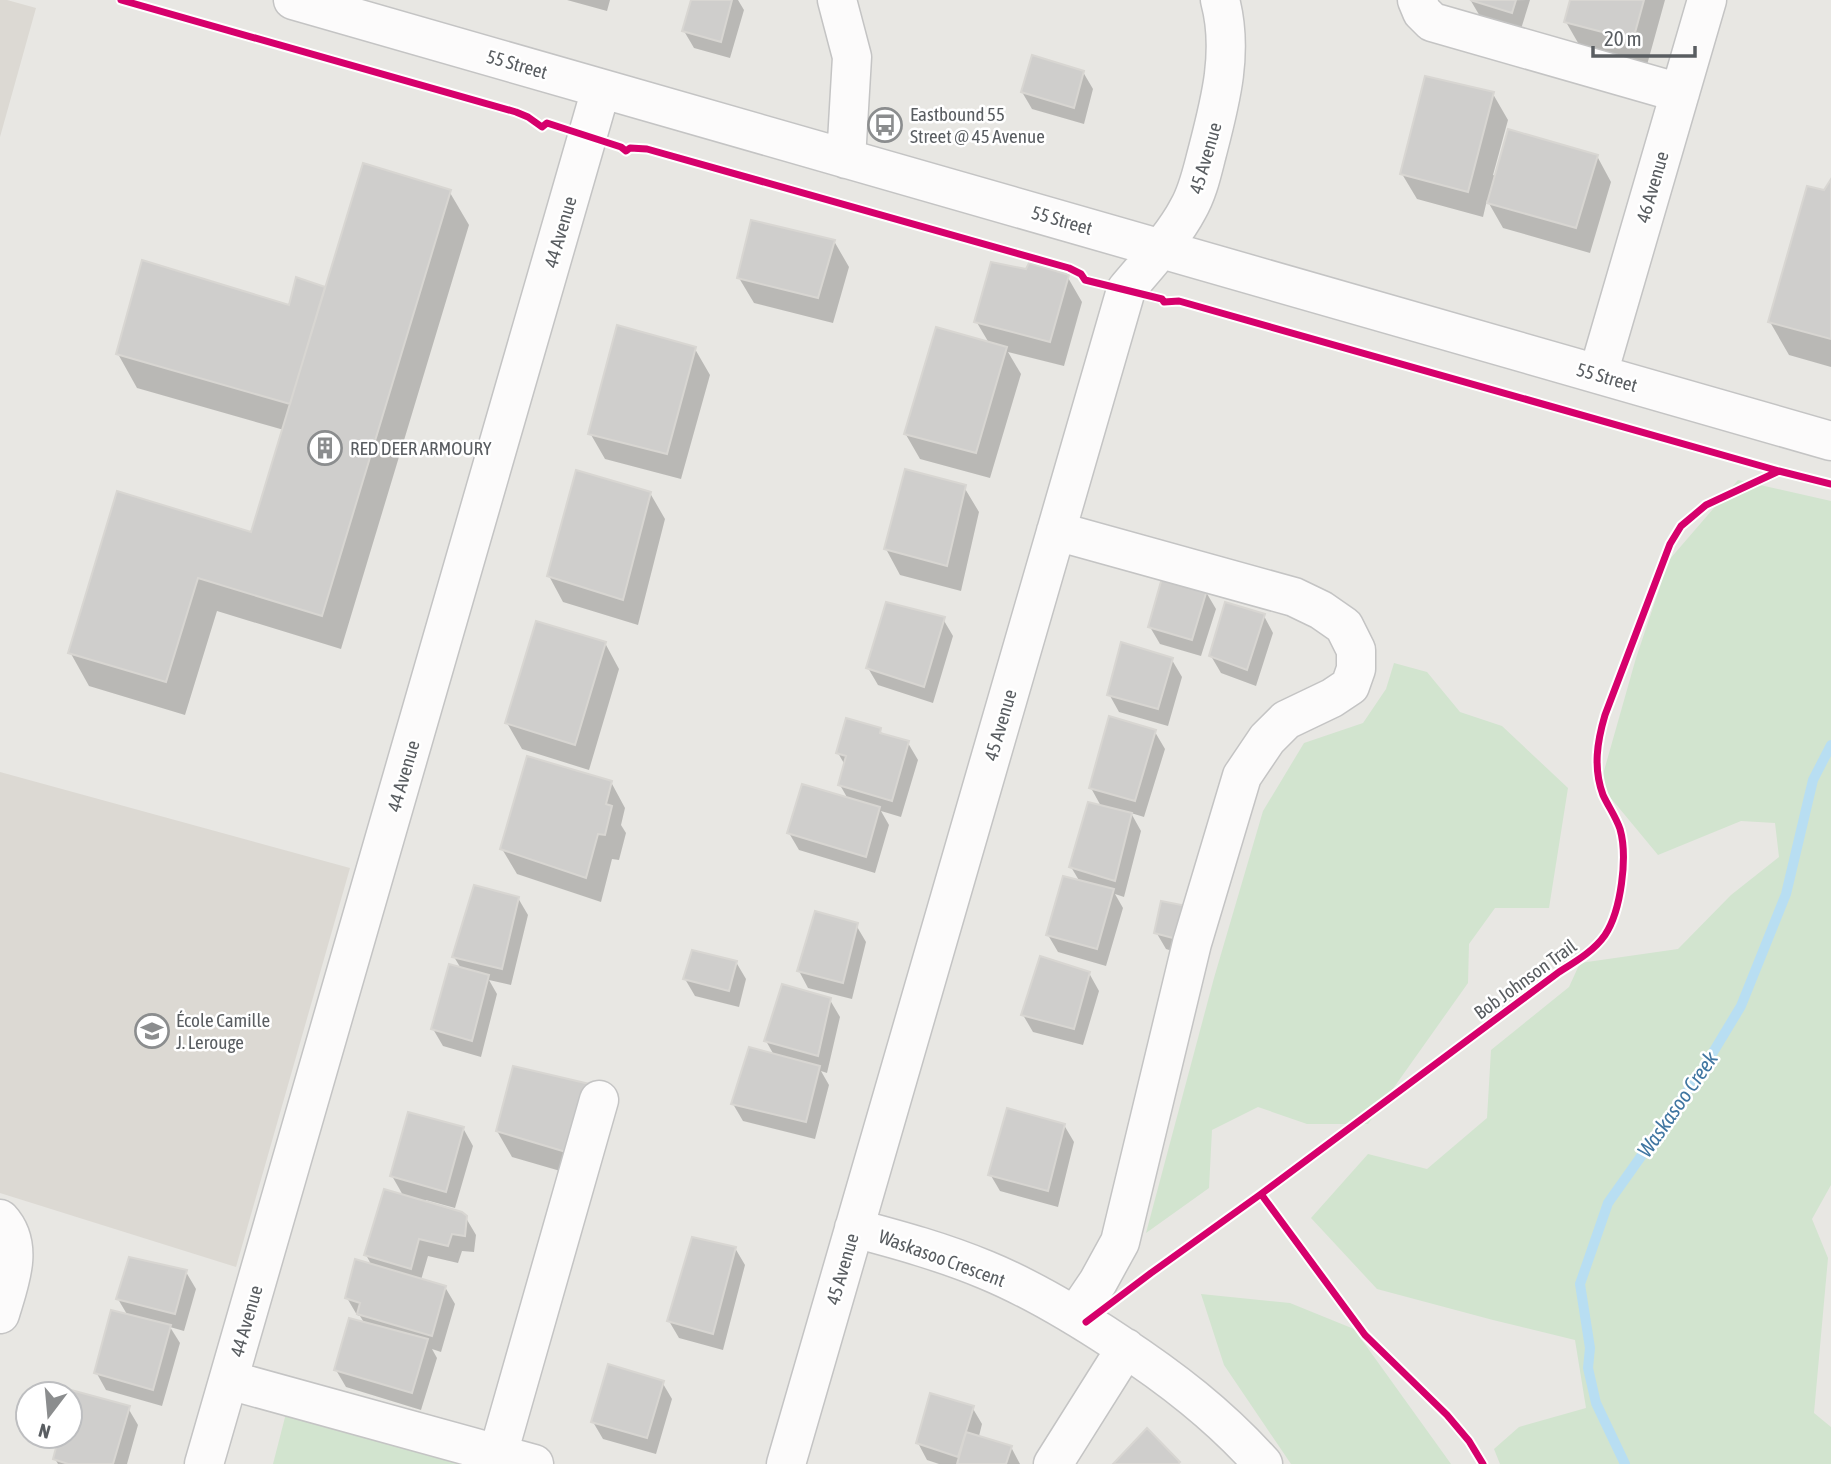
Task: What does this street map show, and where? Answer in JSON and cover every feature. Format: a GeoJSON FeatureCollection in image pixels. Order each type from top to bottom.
{"type":"FeatureCollection","features":[{"type":"Feature","properties":{"kind":"street","name":"55 Street"},"geometry":{"type":"LineString","coordinates":[[293,0],[381,12],[601,89],[1831,441]]}},
{"type":"Feature","properties":{"kind":"street"},"geometry":{"type":"LineString","coordinates":[[837,0],[852,57],[846,159]]}},
{"type":"Feature","properties":{"kind":"street","name":"45 Avenue"},"geometry":{"type":"LineString","coordinates":[[786,1464],[1126,290],[1188,211],[1193,198],[1223,88],[1226,61],[1220,0]]}},
{"type":"Feature","properties":{"kind":"street"},"geometry":{"type":"LineString","coordinates":[[1417,0],[1422,12],[1432,22],[1680,93]]}},
{"type":"Feature","properties":{"kind":"street","name":"46 Avenue"},"geometry":{"type":"LineString","coordinates":[[1598,374],[1707,0]]}},
{"type":"Feature","properties":{"kind":"street","name":"44 Avenue"},"geometry":{"type":"LineString","coordinates":[[204,1464],[601,89]]}},
{"type":"Feature","properties":{"kind":"street"},"geometry":{"type":"LineString","coordinates":[[1056,531],[1294,597],[1321,610],[1344,626],[1356,650],[1356,669],[1350,686],[1332,698],[1286,720],[1267,739],[1242,776],[1192,943],[1120,1242],[1075,1316]]}},
{"type":"Feature","properties":{"kind":"street"},"geometry":{"type":"LineString","coordinates":[[229,1380],[516,1459],[599,1100]]}},
{"type":"Feature","properties":{"kind":"street"},"geometry":{"type":"LineString","coordinates":[[0,1219],[13,1240],[14,1257],[0,1314]]}},
{"type":"Feature","properties":{"kind":"street","name":"Waskasoo Crescent"},"geometry":{"type":"LineString","coordinates":[[854,1228],[987,1270],[1075,1316],[1154,1366],[1186,1391],[1245,1444],[1263,1464]]}},
{"type":"Feature","properties":{"kind":"street"},"geometry":{"type":"LineString","coordinates":[[1053,1464],[1126,1348]]}},
{"type":"Feature","properties":{"kind":"shaded area"},"geometry":{"type":"Polygon","coordinates":[[[0,0],[36,8],[0,137],[0,0]]]}},
{"type":"Feature","properties":{"kind":"shaded area","name":"École Camille J. Lerouge"},"geometry":{"type":"Polygon","coordinates":[[[0,772],[350,868],[236,1267],[0,1193],[0,772]]]}},
{"type":"Feature","properties":{"kind":"green space"},"geometry":{"type":"Polygon","coordinates":[[[1738,480],[1831,501],[1831,1185],[1812,1219],[1828,1258],[1814,1413],[1831,1427],[1831,1464],[1500,1464],[1494,1449],[1519,1427],[1586,1408],[1575,1340],[1377,1289],[1311,1218],[1368,1154],[1427,1169],[1487,1118],[1491,1050],[1569,987],[1580,963],[1678,949],[1731,895],[1779,857],[1775,823],[1741,821],[1658,855],[1600,785],[1636,658],[1669,560],[1738,480]]]}},
{"type":"Feature","properties":{"kind":"green space"},"geometry":{"type":"Polygon","coordinates":[[[1394,663],[1427,672],[1460,712],[1502,726],[1568,788],[1549,908],[1495,908],[1469,944],[1468,983],[1368,1124],[1307,1124],[1258,1107],[1212,1130],[1209,1188],[1146,1233],[1214,978],[1263,811],[1304,743],[1363,723],[1386,689],[1394,663]]]}},
{"type":"Feature","properties":{"kind":"green space"},"geometry":{"type":"Polygon","coordinates":[[[1201,1294],[1290,1303],[1354,1329],[1451,1464],[1291,1464],[1224,1365],[1201,1294]]]}},
{"type":"Feature","properties":{"kind":"green space"},"geometry":{"type":"Polygon","coordinates":[[[292,1390],[547,1464],[273,1464],[292,1390]]]}},
{"type":"Feature","properties":{"kind":"building"},"geometry":{"type":"Polygon","coordinates":[[[691,0],[732,0],[721,42],[682,31],[691,0]]]}},
{"type":"Feature","properties":{"kind":"building"},"geometry":{"type":"Polygon","coordinates":[[[1470,0],[1516,0],[1512,13],[1470,0]]]}},
{"type":"Feature","properties":{"kind":"building"},"geometry":{"type":"Polygon","coordinates":[[[1570,0],[1644,0],[1633,40],[1564,22],[1570,0]]]}},
{"type":"Feature","properties":{"kind":"building"},"geometry":{"type":"Polygon","coordinates":[[[1032,55],[1084,71],[1074,108],[1021,92],[1032,55]]]}},
{"type":"Feature","properties":{"kind":"building"},"geometry":{"type":"Polygon","coordinates":[[[1425,76],[1494,92],[1468,192],[1400,174],[1425,76]]]}},
{"type":"Feature","properties":{"kind":"building"},"geometry":{"type":"Polygon","coordinates":[[[1508,129],[1598,155],[1576,228],[1487,203],[1508,129]]]}},
{"type":"Feature","properties":{"kind":"building","name":"RED DEER ARMOURY"},"geometry":{"type":"Polygon","coordinates":[[[363,163],[451,190],[322,616],[198,578],[166,682],[68,653],[117,491],[251,532],[363,163]]]}},
{"type":"Feature","properties":{"kind":"building"},"geometry":{"type":"Polygon","coordinates":[[[1831,179],[1831,339],[1768,322],[1807,186],[1824,190],[1831,179]]]}},
{"type":"Feature","properties":{"kind":"building"},"geometry":{"type":"Polygon","coordinates":[[[751,220],[835,240],[818,298],[737,278],[751,220]]]}},
{"type":"Feature","properties":{"kind":"building"},"geometry":{"type":"Polygon","coordinates":[[[142,260],[289,305],[296,277],[325,287],[290,404],[116,354],[142,260]]]}},
{"type":"Feature","properties":{"kind":"building"},"geometry":{"type":"Polygon","coordinates":[[[991,262],[1026,269],[1029,263],[1069,275],[1050,342],[974,322],[991,262]]]}},
{"type":"Feature","properties":{"kind":"building"},"geometry":{"type":"Polygon","coordinates":[[[617,325],[696,347],[667,454],[588,434],[617,325]]]}},
{"type":"Feature","properties":{"kind":"building"},"geometry":{"type":"Polygon","coordinates":[[[936,327],[1007,347],[976,453],[904,434],[936,327]]]}},
{"type":"Feature","properties":{"kind":"building"},"geometry":{"type":"Polygon","coordinates":[[[905,469],[966,485],[947,566],[884,549],[905,469]]]}},
{"type":"Feature","properties":{"kind":"building"},"geometry":{"type":"Polygon","coordinates":[[[576,470],[651,492],[623,600],[547,576],[576,470]]]}},
{"type":"Feature","properties":{"kind":"building"},"geometry":{"type":"Polygon","coordinates":[[[1162,578],[1207,590],[1192,640],[1148,627],[1162,578]]]}},
{"type":"Feature","properties":{"kind":"building"},"geometry":{"type":"Polygon","coordinates":[[[886,602],[945,617],[924,687],[866,668],[886,602]]]}},
{"type":"Feature","properties":{"kind":"building"},"geometry":{"type":"Polygon","coordinates":[[[1225,602],[1265,614],[1247,670],[1209,656],[1225,602]]]}},
{"type":"Feature","properties":{"kind":"building"},"geometry":{"type":"Polygon","coordinates":[[[536,621],[606,642],[575,745],[505,723],[536,621]]]}},
{"type":"Feature","properties":{"kind":"building"},"geometry":{"type":"Polygon","coordinates":[[[1121,642],[1173,658],[1158,709],[1107,695],[1121,642]]]}},
{"type":"Feature","properties":{"kind":"building"},"geometry":{"type":"Polygon","coordinates":[[[1109,716],[1156,730],[1135,801],[1089,788],[1109,716]]]}},
{"type":"Feature","properties":{"kind":"building"},"geometry":{"type":"Polygon","coordinates":[[[846,718],[881,728],[880,733],[909,741],[892,801],[838,785],[846,756],[836,753],[846,718]]]}},
{"type":"Feature","properties":{"kind":"building"},"geometry":{"type":"Polygon","coordinates":[[[527,756],[612,781],[606,804],[612,806],[605,835],[598,834],[586,878],[500,849],[527,756]]]}},
{"type":"Feature","properties":{"kind":"building"},"geometry":{"type":"Polygon","coordinates":[[[802,784],[880,807],[866,857],[787,833],[802,784]]]}},
{"type":"Feature","properties":{"kind":"building"},"geometry":{"type":"Polygon","coordinates":[[[1088,802],[1132,813],[1115,881],[1069,867],[1088,802]]]}},
{"type":"Feature","properties":{"kind":"building"},"geometry":{"type":"Polygon","coordinates":[[[1063,876],[1114,889],[1097,949],[1046,935],[1063,876]]]}},
{"type":"Feature","properties":{"kind":"building"},"geometry":{"type":"Polygon","coordinates":[[[474,885],[519,897],[502,969],[452,957],[474,885]]]}},
{"type":"Feature","properties":{"kind":"building"},"geometry":{"type":"Polygon","coordinates":[[[1161,901],[1202,909],[1192,943],[1154,933],[1161,901]]]}},
{"type":"Feature","properties":{"kind":"building"},"geometry":{"type":"Polygon","coordinates":[[[815,911],[858,923],[843,983],[797,971],[815,911]]]}},
{"type":"Feature","properties":{"kind":"building"},"geometry":{"type":"Polygon","coordinates":[[[692,950],[737,961],[729,991],[683,979],[692,950]]]}},
{"type":"Feature","properties":{"kind":"building"},"geometry":{"type":"Polygon","coordinates":[[[1040,956],[1090,972],[1074,1029],[1021,1015],[1040,956]]]}},
{"type":"Feature","properties":{"kind":"building"},"geometry":{"type":"Polygon","coordinates":[[[449,964],[489,975],[472,1041],[431,1029],[449,964]]]}},
{"type":"Feature","properties":{"kind":"building"},"geometry":{"type":"Polygon","coordinates":[[[782,984],[831,998],[818,1056],[764,1041],[782,984]]]}},
{"type":"Feature","properties":{"kind":"building"},"geometry":{"type":"Polygon","coordinates":[[[749,1047],[820,1066],[806,1122],[731,1104],[749,1047]]]}},
{"type":"Feature","properties":{"kind":"building"},"geometry":{"type":"Polygon","coordinates":[[[513,1066],[598,1086],[566,1152],[496,1131],[513,1066]]]}},
{"type":"Feature","properties":{"kind":"building"},"geometry":{"type":"Polygon","coordinates":[[[1007,1108],[1065,1124],[1048,1191],[988,1175],[1007,1108]]]}},
{"type":"Feature","properties":{"kind":"building"},"geometry":{"type":"Polygon","coordinates":[[[408,1112],[464,1127],[446,1192],[390,1176],[408,1112]]]}},
{"type":"Feature","properties":{"kind":"building"},"geometry":{"type":"Polygon","coordinates":[[[384,1189],[462,1212],[467,1216],[465,1236],[452,1234],[448,1246],[419,1239],[411,1269],[364,1255],[384,1189]]]}},
{"type":"Feature","properties":{"kind":"building"},"geometry":{"type":"Polygon","coordinates":[[[692,1237],[736,1247],[713,1334],[667,1321],[692,1237]]]}},
{"type":"Feature","properties":{"kind":"building"},"geometry":{"type":"Polygon","coordinates":[[[129,1257],[187,1270],[175,1314],[116,1299],[129,1257]]]}},
{"type":"Feature","properties":{"kind":"building"},"geometry":{"type":"Polygon","coordinates":[[[355,1259],[446,1286],[432,1336],[357,1314],[360,1303],[345,1298],[355,1259]]]}},
{"type":"Feature","properties":{"kind":"building"},"geometry":{"type":"Polygon","coordinates":[[[111,1310],[171,1325],[153,1390],[94,1373],[111,1310]]]}},
{"type":"Feature","properties":{"kind":"building"},"geometry":{"type":"Polygon","coordinates":[[[349,1318],[428,1339],[412,1393],[334,1370],[349,1318]]]}},
{"type":"Feature","properties":{"kind":"building"},"geometry":{"type":"Polygon","coordinates":[[[608,1364],[664,1381],[647,1438],[591,1422],[608,1364]]]}},
{"type":"Feature","properties":{"kind":"building"},"geometry":{"type":"Polygon","coordinates":[[[930,1393],[974,1406],[958,1457],[916,1443],[930,1393]]]}},
{"type":"Feature","properties":{"kind":"building"},"geometry":{"type":"Polygon","coordinates":[[[84,1394],[130,1406],[113,1464],[68,1464],[53,1459],[55,1450],[84,1450],[84,1394]]]}},
{"type":"Feature","properties":{"kind":"building"},"geometry":{"type":"Polygon","coordinates":[[[1147,1428],[1180,1462],[1113,1464],[1147,1428]]]}},
{"type":"Feature","properties":{"kind":"building"},"geometry":{"type":"Polygon","coordinates":[[[966,1432],[1012,1446],[1006,1464],[957,1464],[966,1432]]]}},
{"type":"Feature","properties":{"kind":"waterway","name":"Waskasoo Creek"},"geometry":{"type":"LineString","coordinates":[[1625,1464],[1596,1403],[1588,1368],[1590,1348],[1580,1284],[1608,1203],[1703,1069],[1741,1006],[1786,894],[1813,780],[1831,745]]}},
{"type":"Feature","properties":{"kind":"cycle path"},"geometry":{"type":"LineString","coordinates":[[121,0],[516,112],[542,127],[547,123],[626,151],[630,148],[647,149],[1069,268],[1081,274],[1085,280],[1162,299],[1164,302],[1179,301],[1779,471]]}},
{"type":"Feature","properties":{"kind":"cycle path","name":"Bob Johnson Trail"},"geometry":{"type":"LineString","coordinates":[[1483,1464],[1469,1441],[1447,1415],[1365,1335],[1261,1194],[1601,941],[1611,925],[1619,898],[1623,854],[1620,829],[1603,795],[1598,775],[1600,735],[1605,715],[1670,544],[1681,526],[1706,505],[1779,471],[1831,484]]}},
{"type":"Feature","properties":{"kind":"cycle path"},"geometry":{"type":"LineString","coordinates":[[1086,1322],[1261,1194]]}},
{"type":"Feature","properties":{"kind":"place","name":"Eastbound 55 Street @ 45 Avenue"},"geometry":{"type":"Point","coordinates":[885,125]}},
{"type":"Feature","properties":{"kind":"place","name":"RED DEER ARMOURY"},"geometry":{"type":"Point","coordinates":[325,448]}},
{"type":"Feature","properties":{"kind":"place","name":"École Camille J. Lerouge"},"geometry":{"type":"Point","coordinates":[152,1031]}}]}
